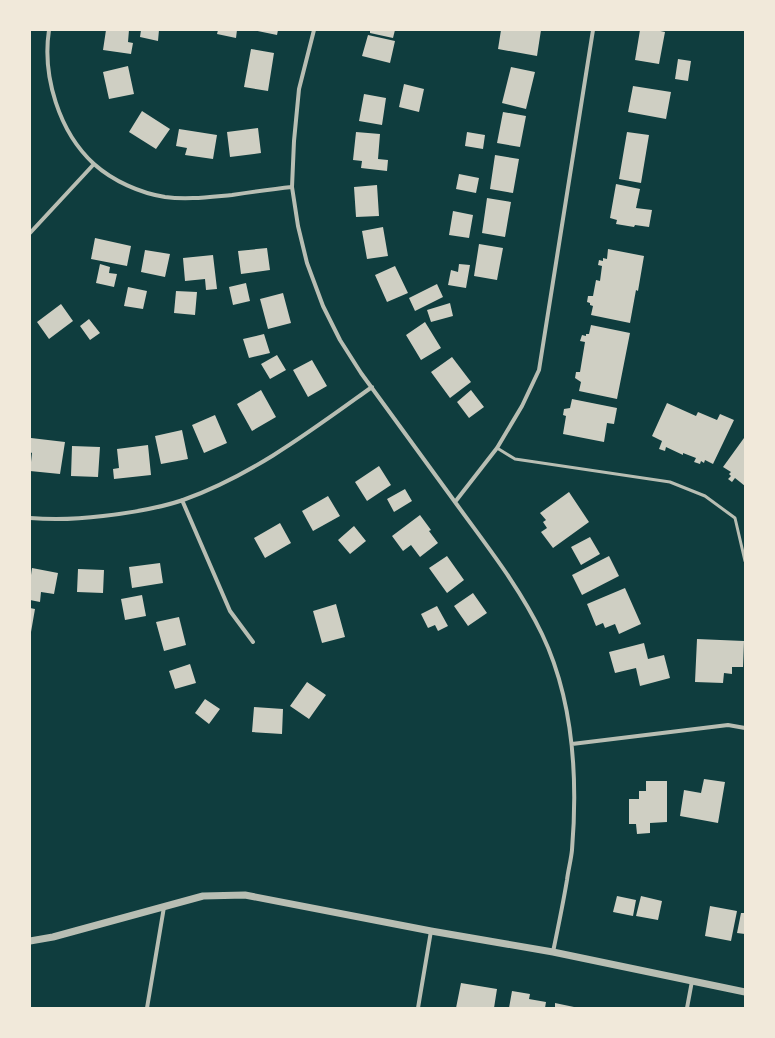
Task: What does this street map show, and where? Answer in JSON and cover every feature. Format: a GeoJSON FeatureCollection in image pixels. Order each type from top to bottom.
{"type":"FeatureCollection","features":[{"type":"Feature","properties":{"kind":"street"},"geometry":{"type":"LineString","coordinates":[[50,30],[48,38],[48,64],[54,96],[60,114],[72,137],[84,153],[94,164],[116,179],[139,190],[164,197],[190,199],[292,187]]}},
{"type":"Feature","properties":{"kind":"street"},"geometry":{"type":"LineString","coordinates":[[314,30],[299,89],[294,140],[292,187],[298,226],[307,263],[323,306],[340,340],[361,373],[523,598],[542,634],[558,676],[568,714],[572,744],[575,794],[572,852],[553,952]]}},
{"type":"Feature","properties":{"kind":"street"},"geometry":{"type":"LineString","coordinates":[[455,502],[497,448],[522,406],[539,370],[593,30]]}},
{"type":"Feature","properties":{"kind":"street"},"geometry":{"type":"LineString","coordinates":[[30,233],[94,164]]}},
{"type":"Feature","properties":{"kind":"street"},"geometry":{"type":"LineString","coordinates":[[30,518],[83,518],[122,514],[182,500],[224,483],[264,462],[372,387]]}},
{"type":"Feature","properties":{"kind":"street"},"geometry":{"type":"LineString","coordinates":[[182,500],[230,611],[253,642]]}},
{"type":"Feature","properties":{"kind":"street"},"geometry":{"type":"LineString","coordinates":[[572,744],[728,725],[745,728]]}},
{"type":"Feature","properties":{"kind":"street"},"geometry":{"type":"LineString","coordinates":[[30,942],[203,896],[245,895],[431,931],[553,952],[745,992]]}},
{"type":"Feature","properties":{"kind":"street"},"geometry":{"type":"LineString","coordinates":[[147,1008],[164,906]]}},
{"type":"Feature","properties":{"kind":"street"},"geometry":{"type":"LineString","coordinates":[[418,1008],[431,931]]}},
{"type":"Feature","properties":{"kind":"street"},"geometry":{"type":"LineString","coordinates":[[687,1008],[692,981]]}},
{"type":"Feature","properties":{"kind":"lane"},"geometry":{"type":"LineString","coordinates":[[497,448],[514,459],[670,482],[705,496],[735,518],[745,561]]}},
{"type":"Feature","properties":{"kind":"building"},"geometry":{"type":"Polygon","coordinates":[[[106,30],[129,30],[128,42],[133,43],[131,54],[103,50],[106,30]]]}},
{"type":"Feature","properties":{"kind":"building"},"geometry":{"type":"Polygon","coordinates":[[[141,30],[159,30],[158,41],[140,37],[141,30]]]}},
{"type":"Feature","properties":{"kind":"building"},"geometry":{"type":"Polygon","coordinates":[[[218,30],[237,30],[236,38],[217,34],[218,30]]]}},
{"type":"Feature","properties":{"kind":"building"},"geometry":{"type":"Polygon","coordinates":[[[253,30],[278,30],[277,35],[253,30]]]}},
{"type":"Feature","properties":{"kind":"building"},"geometry":{"type":"Polygon","coordinates":[[[370,30],[395,30],[393,38],[370,33],[370,30]]]}},
{"type":"Feature","properties":{"kind":"building"},"geometry":{"type":"Polygon","coordinates":[[[501,30],[541,30],[537,56],[498,49],[501,30]]]}},
{"type":"Feature","properties":{"kind":"building"},"geometry":{"type":"Polygon","coordinates":[[[640,30],[656,30],[665,32],[659,64],[635,60],[640,30]]]}},
{"type":"Feature","properties":{"kind":"building"},"geometry":{"type":"Polygon","coordinates":[[[368,35],[395,41],[390,63],[362,56],[368,35]]]}},
{"type":"Feature","properties":{"kind":"building"},"geometry":{"type":"Polygon","coordinates":[[[251,49],[274,53],[268,91],[244,87],[251,49]]]}},
{"type":"Feature","properties":{"kind":"building"},"geometry":{"type":"Polygon","coordinates":[[[678,59],[691,61],[688,81],[675,79],[678,59]]]}},
{"type":"Feature","properties":{"kind":"building"},"geometry":{"type":"Polygon","coordinates":[[[128,66],[134,94],[109,99],[103,72],[128,66]]]}},
{"type":"Feature","properties":{"kind":"building"},"geometry":{"type":"Polygon","coordinates":[[[511,67],[535,72],[526,109],[502,103],[511,67]]]}},
{"type":"Feature","properties":{"kind":"building"},"geometry":{"type":"Polygon","coordinates":[[[404,84],[424,89],[419,112],[399,107],[404,84]]]}},
{"type":"Feature","properties":{"kind":"building"},"geometry":{"type":"Polygon","coordinates":[[[633,86],[671,92],[666,119],[628,112],[633,86]]]}},
{"type":"Feature","properties":{"kind":"building"},"geometry":{"type":"Polygon","coordinates":[[[364,94],[386,98],[382,125],[359,121],[364,94]]]}},
{"type":"Feature","properties":{"kind":"building"},"geometry":{"type":"Polygon","coordinates":[[[142,111],[170,129],[156,149],[129,132],[142,111]]]}},
{"type":"Feature","properties":{"kind":"building"},"geometry":{"type":"Polygon","coordinates":[[[503,112],[526,116],[520,147],[497,143],[503,112]]]}},
{"type":"Feature","properties":{"kind":"building"},"geometry":{"type":"Polygon","coordinates":[[[258,128],[261,153],[230,157],[227,132],[258,128]]]}},
{"type":"Feature","properties":{"kind":"building"},"geometry":{"type":"Polygon","coordinates":[[[179,129],[217,135],[213,159],[185,155],[187,148],[176,146],[179,129]]]}},
{"type":"Feature","properties":{"kind":"building"},"geometry":{"type":"Polygon","coordinates":[[[356,132],[380,134],[378,159],[388,160],[387,171],[361,168],[362,161],[353,160],[356,132]]]}},
{"type":"Feature","properties":{"kind":"building"},"geometry":{"type":"Polygon","coordinates":[[[467,132],[485,135],[483,149],[465,146],[467,132]]]}},
{"type":"Feature","properties":{"kind":"building"},"geometry":{"type":"Polygon","coordinates":[[[627,132],[649,135],[641,183],[619,179],[627,132]]]}},
{"type":"Feature","properties":{"kind":"building"},"geometry":{"type":"Polygon","coordinates":[[[495,155],[519,159],[513,193],[490,189],[495,155]]]}},
{"type":"Feature","properties":{"kind":"building"},"geometry":{"type":"Polygon","coordinates":[[[459,174],[479,178],[476,193],[456,189],[459,174]]]}},
{"type":"Feature","properties":{"kind":"building"},"geometry":{"type":"Polygon","coordinates":[[[616,184],[640,189],[636,208],[652,210],[649,227],[635,225],[634,227],[616,224],[617,220],[610,218],[616,184]]]}},
{"type":"Feature","properties":{"kind":"building"},"geometry":{"type":"Polygon","coordinates":[[[377,185],[379,216],[356,217],[354,187],[377,185]]]}},
{"type":"Feature","properties":{"kind":"building"},"geometry":{"type":"Polygon","coordinates":[[[487,198],[511,202],[505,237],[482,233],[487,198]]]}},
{"type":"Feature","properties":{"kind":"building"},"geometry":{"type":"Polygon","coordinates":[[[453,211],[473,215],[469,238],[449,235],[453,211]]]}},
{"type":"Feature","properties":{"kind":"building"},"geometry":{"type":"Polygon","coordinates":[[[383,227],[388,256],[367,259],[362,231],[383,227]]]}},
{"type":"Feature","properties":{"kind":"building"},"geometry":{"type":"Polygon","coordinates":[[[95,238],[131,246],[127,266],[91,259],[95,238]]]}},
{"type":"Feature","properties":{"kind":"building"},"geometry":{"type":"Polygon","coordinates":[[[479,244],[503,248],[497,280],[474,276],[479,244]]]}},
{"type":"Feature","properties":{"kind":"building"},"geometry":{"type":"Polygon","coordinates":[[[267,248],[270,270],[241,274],[238,251],[267,248]]]}},
{"type":"Feature","properties":{"kind":"building"},"geometry":{"type":"Polygon","coordinates":[[[608,249],[644,256],[638,291],[636,290],[630,323],[591,315],[593,306],[587,302],[588,296],[593,296],[596,280],[600,281],[602,266],[598,265],[599,260],[603,261],[603,258],[607,259],[608,249]]]}},
{"type":"Feature","properties":{"kind":"building"},"geometry":{"type":"Polygon","coordinates":[[[145,250],[170,254],[165,277],[141,272],[145,250]]]}},
{"type":"Feature","properties":{"kind":"building"},"geometry":{"type":"Polygon","coordinates":[[[213,255],[217,289],[206,290],[205,279],[185,281],[183,258],[213,255]]]}},
{"type":"Feature","properties":{"kind":"building"},"geometry":{"type":"Polygon","coordinates":[[[100,264],[110,267],[109,273],[117,274],[114,287],[96,283],[100,264]]]}},
{"type":"Feature","properties":{"kind":"building"},"geometry":{"type":"Polygon","coordinates":[[[459,264],[470,265],[466,288],[448,285],[451,270],[458,272],[459,264]]]}},
{"type":"Feature","properties":{"kind":"building"},"geometry":{"type":"Polygon","coordinates":[[[395,266],[408,293],[387,302],[375,275],[395,266]]]}},
{"type":"Feature","properties":{"kind":"building"},"geometry":{"type":"Polygon","coordinates":[[[246,283],[250,301],[233,305],[229,287],[246,283]]]}},
{"type":"Feature","properties":{"kind":"building"},"geometry":{"type":"Polygon","coordinates":[[[437,284],[443,297],[415,311],[409,298],[437,284]]]}},
{"type":"Feature","properties":{"kind":"building"},"geometry":{"type":"Polygon","coordinates":[[[128,287],[147,291],[143,309],[124,306],[128,287]]]}},
{"type":"Feature","properties":{"kind":"building"},"geometry":{"type":"Polygon","coordinates":[[[176,291],[197,292],[195,315],[174,313],[176,291]]]}},
{"type":"Feature","properties":{"kind":"building"},"geometry":{"type":"Polygon","coordinates":[[[283,293],[291,323],[268,329],[260,299],[283,293]]]}},
{"type":"Feature","properties":{"kind":"building"},"geometry":{"type":"Polygon","coordinates":[[[450,303],[453,316],[431,322],[427,310],[450,303]]]}},
{"type":"Feature","properties":{"kind":"building"},"geometry":{"type":"Polygon","coordinates":[[[61,304],[73,321],[49,339],[37,322],[61,304]]]}},
{"type":"Feature","properties":{"kind":"building"},"geometry":{"type":"Polygon","coordinates":[[[89,319],[100,333],[90,340],[80,326],[89,319]]]}},
{"type":"Feature","properties":{"kind":"building"},"geometry":{"type":"Polygon","coordinates":[[[425,322],[441,348],[421,360],[406,335],[425,322]]]}},
{"type":"Feature","properties":{"kind":"building"},"geometry":{"type":"Polygon","coordinates":[[[591,325],[630,333],[617,399],[579,391],[581,382],[575,378],[576,372],[580,372],[585,342],[580,341],[582,335],[586,336],[586,334],[589,334],[591,325]]]}},
{"type":"Feature","properties":{"kind":"building"},"geometry":{"type":"Polygon","coordinates":[[[264,334],[270,353],[249,358],[243,339],[264,334]]]}},
{"type":"Feature","properties":{"kind":"building"},"geometry":{"type":"Polygon","coordinates":[[[277,355],[286,370],[270,379],[261,364],[277,355]]]}},
{"type":"Feature","properties":{"kind":"building"},"geometry":{"type":"Polygon","coordinates":[[[452,357],[471,382],[450,398],[431,372],[452,357]]]}},
{"type":"Feature","properties":{"kind":"building"},"geometry":{"type":"Polygon","coordinates":[[[312,360],[327,386],[308,397],[293,370],[312,360]]]}},
{"type":"Feature","properties":{"kind":"building"},"geometry":{"type":"Polygon","coordinates":[[[261,390],[276,417],[252,431],[237,404],[261,390]]]}},
{"type":"Feature","properties":{"kind":"building"},"geometry":{"type":"Polygon","coordinates":[[[471,390],[484,407],[469,418],[457,402],[471,390]]]}},
{"type":"Feature","properties":{"kind":"building"},"geometry":{"type":"Polygon","coordinates":[[[572,399],[617,408],[614,424],[607,423],[604,442],[563,434],[566,416],[563,415],[564,409],[570,408],[572,399]]]}},
{"type":"Feature","properties":{"kind":"building"},"geometry":{"type":"Polygon","coordinates":[[[667,403],[696,416],[698,412],[717,420],[720,414],[734,420],[713,464],[705,460],[704,463],[701,461],[700,464],[694,462],[696,458],[683,453],[683,455],[666,447],[665,451],[659,449],[662,441],[652,436],[667,403]]]}},
{"type":"Feature","properties":{"kind":"building"},"geometry":{"type":"Polygon","coordinates":[[[215,415],[227,443],[204,453],[192,425],[215,415]]]}},
{"type":"Feature","properties":{"kind":"building"},"geometry":{"type":"Polygon","coordinates":[[[182,430],[188,459],[161,464],[155,436],[182,430]]]}},
{"type":"Feature","properties":{"kind":"building"},"geometry":{"type":"Polygon","coordinates":[[[31,438],[65,442],[60,474],[30,471],[32,453],[30,452],[31,438]]]}},
{"type":"Feature","properties":{"kind":"building"},"geometry":{"type":"Polygon","coordinates":[[[744,438],[745,486],[735,478],[732,482],[728,479],[731,476],[729,474],[731,472],[723,467],[744,438]]]}},
{"type":"Feature","properties":{"kind":"building"},"geometry":{"type":"Polygon","coordinates":[[[148,445],[151,475],[114,479],[113,469],[119,468],[117,449],[148,445]]]}},
{"type":"Feature","properties":{"kind":"building"},"geometry":{"type":"Polygon","coordinates":[[[72,446],[100,447],[98,477],[71,476],[72,446]]]}},
{"type":"Feature","properties":{"kind":"building"},"geometry":{"type":"Polygon","coordinates":[[[379,466],[391,485],[367,501],[355,482],[379,466]]]}},
{"type":"Feature","properties":{"kind":"building"},"geometry":{"type":"Polygon","coordinates":[[[405,489],[412,501],[394,512],[387,499],[405,489]]]}},
{"type":"Feature","properties":{"kind":"building"},"geometry":{"type":"Polygon","coordinates":[[[569,492],[589,522],[553,548],[541,532],[547,528],[543,522],[546,520],[540,513],[569,492]]]}},
{"type":"Feature","properties":{"kind":"building"},"geometry":{"type":"Polygon","coordinates":[[[328,496],[340,516],[313,531],[302,511],[328,496]]]}},
{"type":"Feature","properties":{"kind":"building"},"geometry":{"type":"Polygon","coordinates":[[[420,515],[438,543],[420,557],[411,545],[403,551],[392,536],[420,515]]]}},
{"type":"Feature","properties":{"kind":"building"},"geometry":{"type":"Polygon","coordinates":[[[280,523],[291,543],[265,558],[254,538],[280,523]]]}},
{"type":"Feature","properties":{"kind":"building"},"geometry":{"type":"Polygon","coordinates":[[[354,526],[366,541],[350,554],[338,540],[354,526]]]}},
{"type":"Feature","properties":{"kind":"building"},"geometry":{"type":"Polygon","coordinates":[[[590,537],[600,554],[581,565],[571,547],[590,537]]]}},
{"type":"Feature","properties":{"kind":"building"},"geometry":{"type":"Polygon","coordinates":[[[447,556],[464,580],[447,593],[429,568],[447,556]]]}},
{"type":"Feature","properties":{"kind":"building"},"geometry":{"type":"Polygon","coordinates":[[[609,556],[619,576],[582,595],[572,575],[609,556]]]}},
{"type":"Feature","properties":{"kind":"building"},"geometry":{"type":"Polygon","coordinates":[[[160,563],[163,583],[132,588],[129,567],[160,563]]]}},
{"type":"Feature","properties":{"kind":"building"},"geometry":{"type":"Polygon","coordinates":[[[32,568],[58,573],[54,594],[41,592],[40,602],[30,600],[32,568]]]}},
{"type":"Feature","properties":{"kind":"building"},"geometry":{"type":"Polygon","coordinates":[[[78,569],[104,570],[103,593],[77,592],[78,569]]]}},
{"type":"Feature","properties":{"kind":"building"},"geometry":{"type":"Polygon","coordinates":[[[625,588],[641,624],[619,634],[615,624],[605,628],[603,623],[596,626],[587,604],[625,588]]]}},
{"type":"Feature","properties":{"kind":"building"},"geometry":{"type":"Polygon","coordinates":[[[473,593],[487,613],[468,626],[454,606],[473,593]]]}},
{"type":"Feature","properties":{"kind":"building"},"geometry":{"type":"Polygon","coordinates":[[[142,595],[146,616],[125,620],[121,599],[142,595]]]}},
{"type":"Feature","properties":{"kind":"building"},"geometry":{"type":"Polygon","coordinates":[[[336,604],[345,637],[322,643],[313,611],[336,604]]]}},
{"type":"Feature","properties":{"kind":"building"},"geometry":{"type":"Polygon","coordinates":[[[437,606],[448,626],[438,631],[435,625],[428,628],[421,614],[437,606]]]}},
{"type":"Feature","properties":{"kind":"building"},"geometry":{"type":"Polygon","coordinates":[[[30,608],[35,609],[31,632],[30,632],[30,608]]]}},
{"type":"Feature","properties":{"kind":"building"},"geometry":{"type":"Polygon","coordinates":[[[179,617],[186,645],[164,651],[156,622],[179,617]]]}},
{"type":"Feature","properties":{"kind":"building"},"geometry":{"type":"Polygon","coordinates":[[[697,639],[744,641],[743,667],[732,667],[732,674],[724,673],[723,683],[695,682],[697,639]]]}},
{"type":"Feature","properties":{"kind":"building"},"geometry":{"type":"Polygon","coordinates":[[[644,643],[648,659],[664,655],[670,678],[640,686],[636,668],[615,673],[609,652],[644,643]]]}},
{"type":"Feature","properties":{"kind":"building"},"geometry":{"type":"Polygon","coordinates":[[[190,664],[196,683],[175,689],[169,671],[190,664]]]}},
{"type":"Feature","properties":{"kind":"building"},"geometry":{"type":"Polygon","coordinates":[[[307,682],[326,695],[309,719],[290,706],[307,682]]]}},
{"type":"Feature","properties":{"kind":"building"},"geometry":{"type":"Polygon","coordinates":[[[205,699],[220,709],[209,724],[195,713],[205,699]]]}},
{"type":"Feature","properties":{"kind":"building"},"geometry":{"type":"Polygon","coordinates":[[[254,707],[283,709],[282,734],[252,732],[254,707]]]}},
{"type":"Feature","properties":{"kind":"building"},"geometry":{"type":"Polygon","coordinates":[[[704,779],[725,782],[718,823],[680,816],[684,790],[701,793],[704,779]]]}},
{"type":"Feature","properties":{"kind":"building"},"geometry":{"type":"Polygon","coordinates":[[[646,781],[667,781],[667,822],[650,823],[650,833],[637,834],[636,824],[629,824],[629,799],[639,799],[639,791],[646,791],[646,781]]]}},
{"type":"Feature","properties":{"kind":"building"},"geometry":{"type":"Polygon","coordinates":[[[617,896],[636,900],[633,916],[613,912],[617,896]]]}},
{"type":"Feature","properties":{"kind":"building"},"geometry":{"type":"Polygon","coordinates":[[[641,896],[662,901],[658,920],[636,916],[641,896]]]}},
{"type":"Feature","properties":{"kind":"building"},"geometry":{"type":"Polygon","coordinates":[[[710,906],[737,911],[731,941],[705,936],[710,906]]]}},
{"type":"Feature","properties":{"kind":"building"},"geometry":{"type":"Polygon","coordinates":[[[741,913],[745,913],[745,934],[737,933],[741,913]]]}},
{"type":"Feature","properties":{"kind":"building"},"geometry":{"type":"Polygon","coordinates":[[[461,983],[497,989],[494,1008],[456,1008],[461,983]]]}},
{"type":"Feature","properties":{"kind":"building"},"geometry":{"type":"Polygon","coordinates":[[[512,991],[530,994],[529,999],[546,1002],[545,1008],[509,1008],[512,991]]]}},
{"type":"Feature","properties":{"kind":"building"},"geometry":{"type":"Polygon","coordinates":[[[555,1003],[574,1007],[574,1008],[555,1008],[555,1003]]]}}]}
